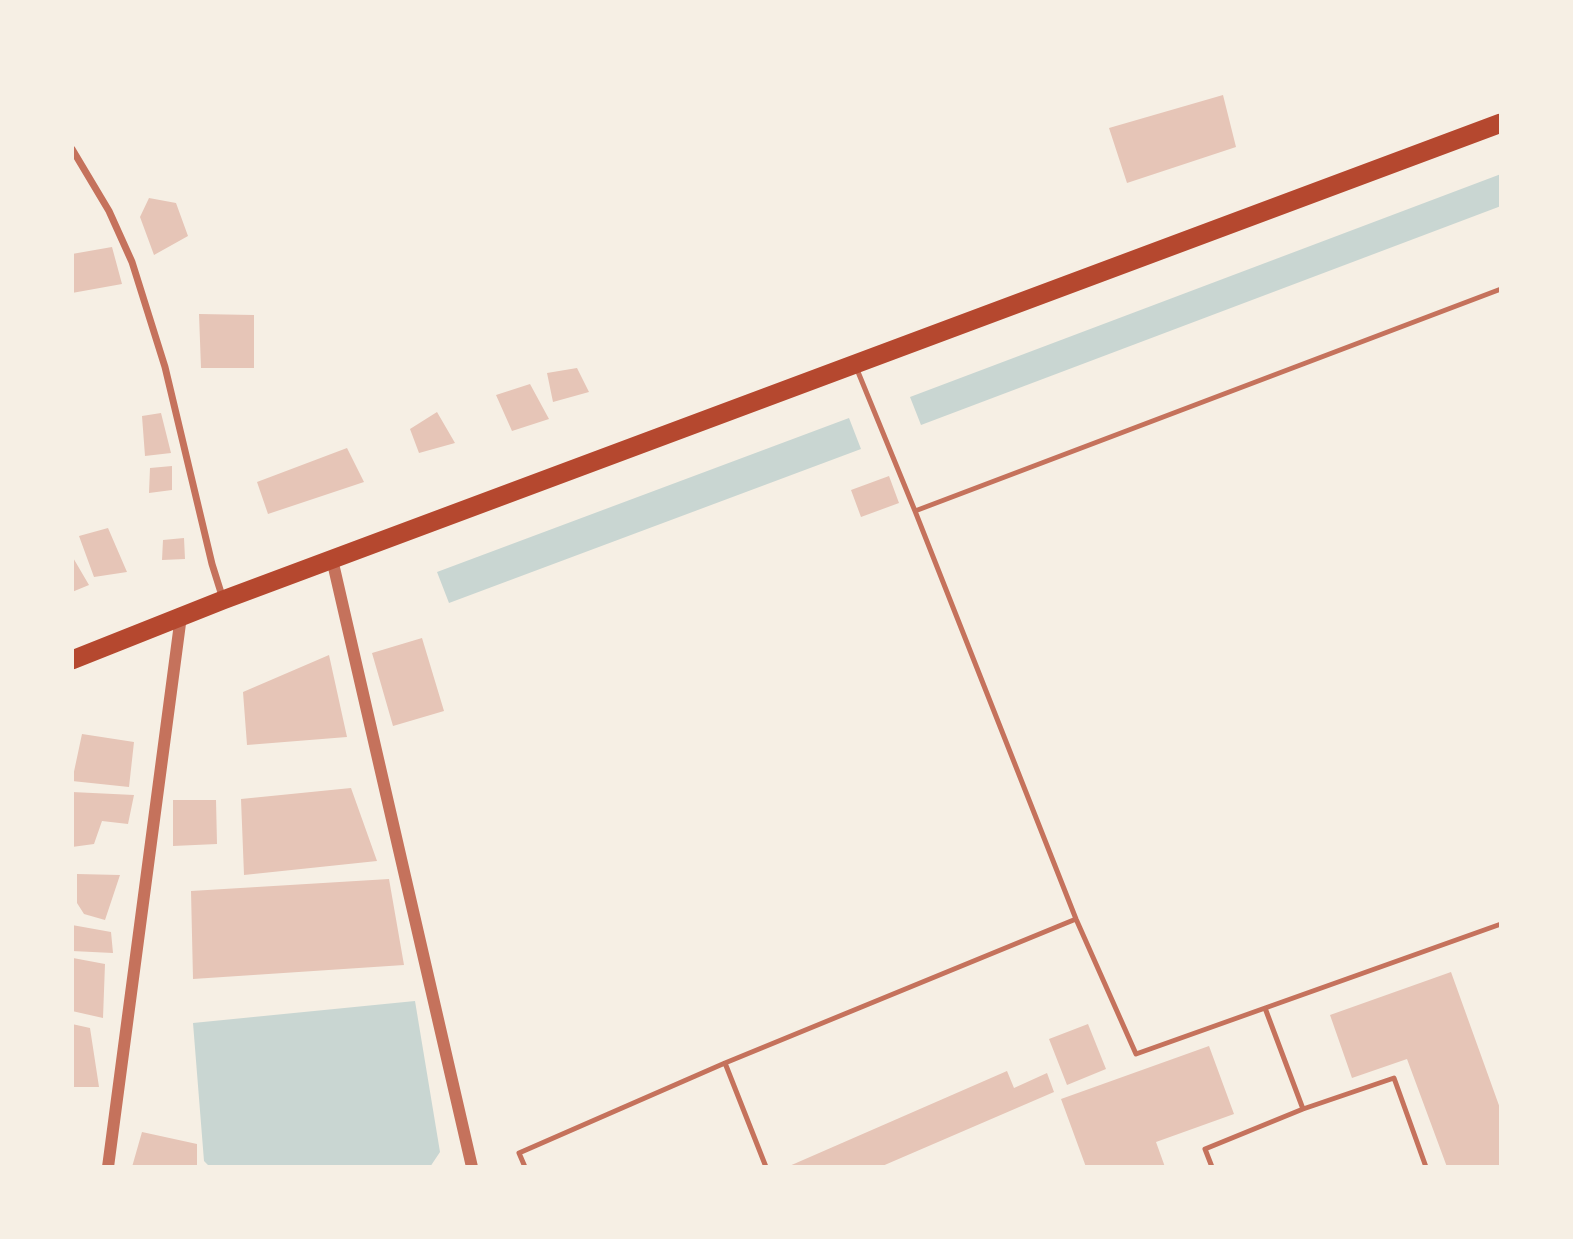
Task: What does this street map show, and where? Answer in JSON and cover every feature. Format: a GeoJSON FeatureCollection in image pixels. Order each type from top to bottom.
{"type":"FeatureCollection","features":[{"type":"Feature","properties":{"kind":"highway"},"geometry":{"type":"LineString","coordinates":[[72,660],[332,559],[1501,123]]}},
{"type":"Feature","properties":{"kind":"street"},"geometry":{"type":"LineString","coordinates":[[72,149],[109,211],[132,262],[165,367],[223,600]]}},
{"type":"Feature","properties":{"kind":"street"},"geometry":{"type":"LineString","coordinates":[[332,559],[472,1167]]}},
{"type":"Feature","properties":{"kind":"street"},"geometry":{"type":"LineString","coordinates":[[108,1167],[181,616]]}},
{"type":"Feature","properties":{"kind":"lane"},"geometry":{"type":"LineString","coordinates":[[915,512],[1501,289]]}},
{"type":"Feature","properties":{"kind":"lane"},"geometry":{"type":"LineString","coordinates":[[855,364],[1076,919],[1136,1054],[1501,924]]}},
{"type":"Feature","properties":{"kind":"lane"},"geometry":{"type":"LineString","coordinates":[[525,1167],[519,1153],[725,1063],[1076,919]]}},
{"type":"Feature","properties":{"kind":"lane"},"geometry":{"type":"LineString","coordinates":[[1265,1008],[1303,1110]]}},
{"type":"Feature","properties":{"kind":"lane"},"geometry":{"type":"LineString","coordinates":[[725,1063],[766,1167]]}},
{"type":"Feature","properties":{"kind":"lane"},"geometry":{"type":"LineString","coordinates":[[1212,1167],[1205,1149],[1394,1077],[1426,1167]]}},
{"type":"Feature","properties":{"kind":"shaded area"},"geometry":{"type":"Polygon","coordinates":[[[1501,174],[1501,206],[921,425],[910,397],[1501,174]]]}},
{"type":"Feature","properties":{"kind":"shaded area"},"geometry":{"type":"Polygon","coordinates":[[[849,418],[861,449],[449,603],[437,572],[849,418]]]}},
{"type":"Feature","properties":{"kind":"shaded area"},"geometry":{"type":"Polygon","coordinates":[[[415,1001],[440,1152],[430,1167],[210,1167],[204,1161],[193,1023],[415,1001]]]}},
{"type":"Feature","properties":{"kind":"building"},"geometry":{"type":"Polygon","coordinates":[[[1223,95],[1236,147],[1127,183],[1109,128],[1223,95]]]}},
{"type":"Feature","properties":{"kind":"building"},"geometry":{"type":"Polygon","coordinates":[[[149,198],[176,203],[188,236],[154,255],[140,217],[149,198]]]}},
{"type":"Feature","properties":{"kind":"building"},"geometry":{"type":"Polygon","coordinates":[[[112,247],[122,284],[72,293],[72,254],[112,247]]]}},
{"type":"Feature","properties":{"kind":"building"},"geometry":{"type":"Polygon","coordinates":[[[199,314],[254,315],[254,368],[201,368],[199,314]]]}},
{"type":"Feature","properties":{"kind":"building"},"geometry":{"type":"Polygon","coordinates":[[[577,368],[589,392],[553,402],[547,373],[577,368]]]}},
{"type":"Feature","properties":{"kind":"building"},"geometry":{"type":"Polygon","coordinates":[[[530,384],[549,419],[512,431],[496,395],[530,384]]]}},
{"type":"Feature","properties":{"kind":"building"},"geometry":{"type":"Polygon","coordinates":[[[437,412],[455,443],[419,453],[410,429],[437,412]]]}},
{"type":"Feature","properties":{"kind":"building"},"geometry":{"type":"Polygon","coordinates":[[[161,413],[171,453],[145,456],[142,416],[161,413]]]}},
{"type":"Feature","properties":{"kind":"building"},"geometry":{"type":"Polygon","coordinates":[[[347,448],[364,482],[268,514],[257,482],[347,448]]]}},
{"type":"Feature","properties":{"kind":"building"},"geometry":{"type":"Polygon","coordinates":[[[172,466],[172,490],[149,493],[150,468],[172,466]]]}},
{"type":"Feature","properties":{"kind":"building"},"geometry":{"type":"Polygon","coordinates":[[[889,476],[899,503],[861,517],[851,490],[889,476]]]}},
{"type":"Feature","properties":{"kind":"building"},"geometry":{"type":"Polygon","coordinates":[[[108,528],[127,572],[94,577],[79,536],[108,528]]]}},
{"type":"Feature","properties":{"kind":"building"},"geometry":{"type":"Polygon","coordinates":[[[184,538],[185,559],[162,560],[163,540],[184,538]]]}},
{"type":"Feature","properties":{"kind":"building"},"geometry":{"type":"Polygon","coordinates":[[[72,556],[89,585],[72,592],[72,556]]]}},
{"type":"Feature","properties":{"kind":"building"},"geometry":{"type":"Polygon","coordinates":[[[422,638],[444,711],[393,726],[372,653],[422,638]]]}},
{"type":"Feature","properties":{"kind":"building"},"geometry":{"type":"Polygon","coordinates":[[[329,655],[347,737],[247,745],[243,692],[329,655]]]}},
{"type":"Feature","properties":{"kind":"building"},"geometry":{"type":"Polygon","coordinates":[[[82,734],[134,742],[129,787],[72,781],[82,734]]]}},
{"type":"Feature","properties":{"kind":"building"},"geometry":{"type":"Polygon","coordinates":[[[351,788],[377,861],[244,875],[241,799],[351,788]]]}},
{"type":"Feature","properties":{"kind":"building"},"geometry":{"type":"Polygon","coordinates":[[[72,792],[134,795],[128,824],[102,821],[94,844],[72,847],[72,792]]]}},
{"type":"Feature","properties":{"kind":"building"},"geometry":{"type":"Polygon","coordinates":[[[173,800],[216,800],[217,844],[173,846],[173,800]]]}},
{"type":"Feature","properties":{"kind":"building"},"geometry":{"type":"Polygon","coordinates":[[[77,874],[120,875],[105,920],[84,914],[77,903],[77,874]]]}},
{"type":"Feature","properties":{"kind":"building"},"geometry":{"type":"Polygon","coordinates":[[[389,879],[404,965],[193,979],[191,891],[389,879]]]}},
{"type":"Feature","properties":{"kind":"building"},"geometry":{"type":"Polygon","coordinates":[[[72,925],[111,932],[113,953],[72,951],[72,925]]]}},
{"type":"Feature","properties":{"kind":"building"},"geometry":{"type":"Polygon","coordinates":[[[73,958],[105,964],[103,1018],[72,1011],[73,958]]]}},
{"type":"Feature","properties":{"kind":"building"},"geometry":{"type":"Polygon","coordinates":[[[1451,972],[1501,1111],[1501,1167],[1447,1167],[1407,1059],[1352,1078],[1330,1015],[1451,972]]]}},
{"type":"Feature","properties":{"kind":"building"},"geometry":{"type":"Polygon","coordinates":[[[72,1024],[90,1028],[99,1087],[72,1087],[72,1024]]]}},
{"type":"Feature","properties":{"kind":"building"},"geometry":{"type":"Polygon","coordinates":[[[1088,1024],[1106,1069],[1067,1085],[1049,1039],[1088,1024]]]}},
{"type":"Feature","properties":{"kind":"building"},"geometry":{"type":"Polygon","coordinates":[[[1209,1046],[1234,1114],[1156,1142],[1165,1167],[1086,1167],[1061,1099],[1209,1046]]]}},
{"type":"Feature","properties":{"kind":"building"},"geometry":{"type":"Polygon","coordinates":[[[1007,1071],[1014,1088],[1047,1073],[1054,1092],[880,1167],[787,1167],[1007,1071]]]}},
{"type":"Feature","properties":{"kind":"building"},"geometry":{"type":"Polygon","coordinates":[[[142,1132],[197,1144],[197,1167],[132,1167],[142,1132]]]}}]}
